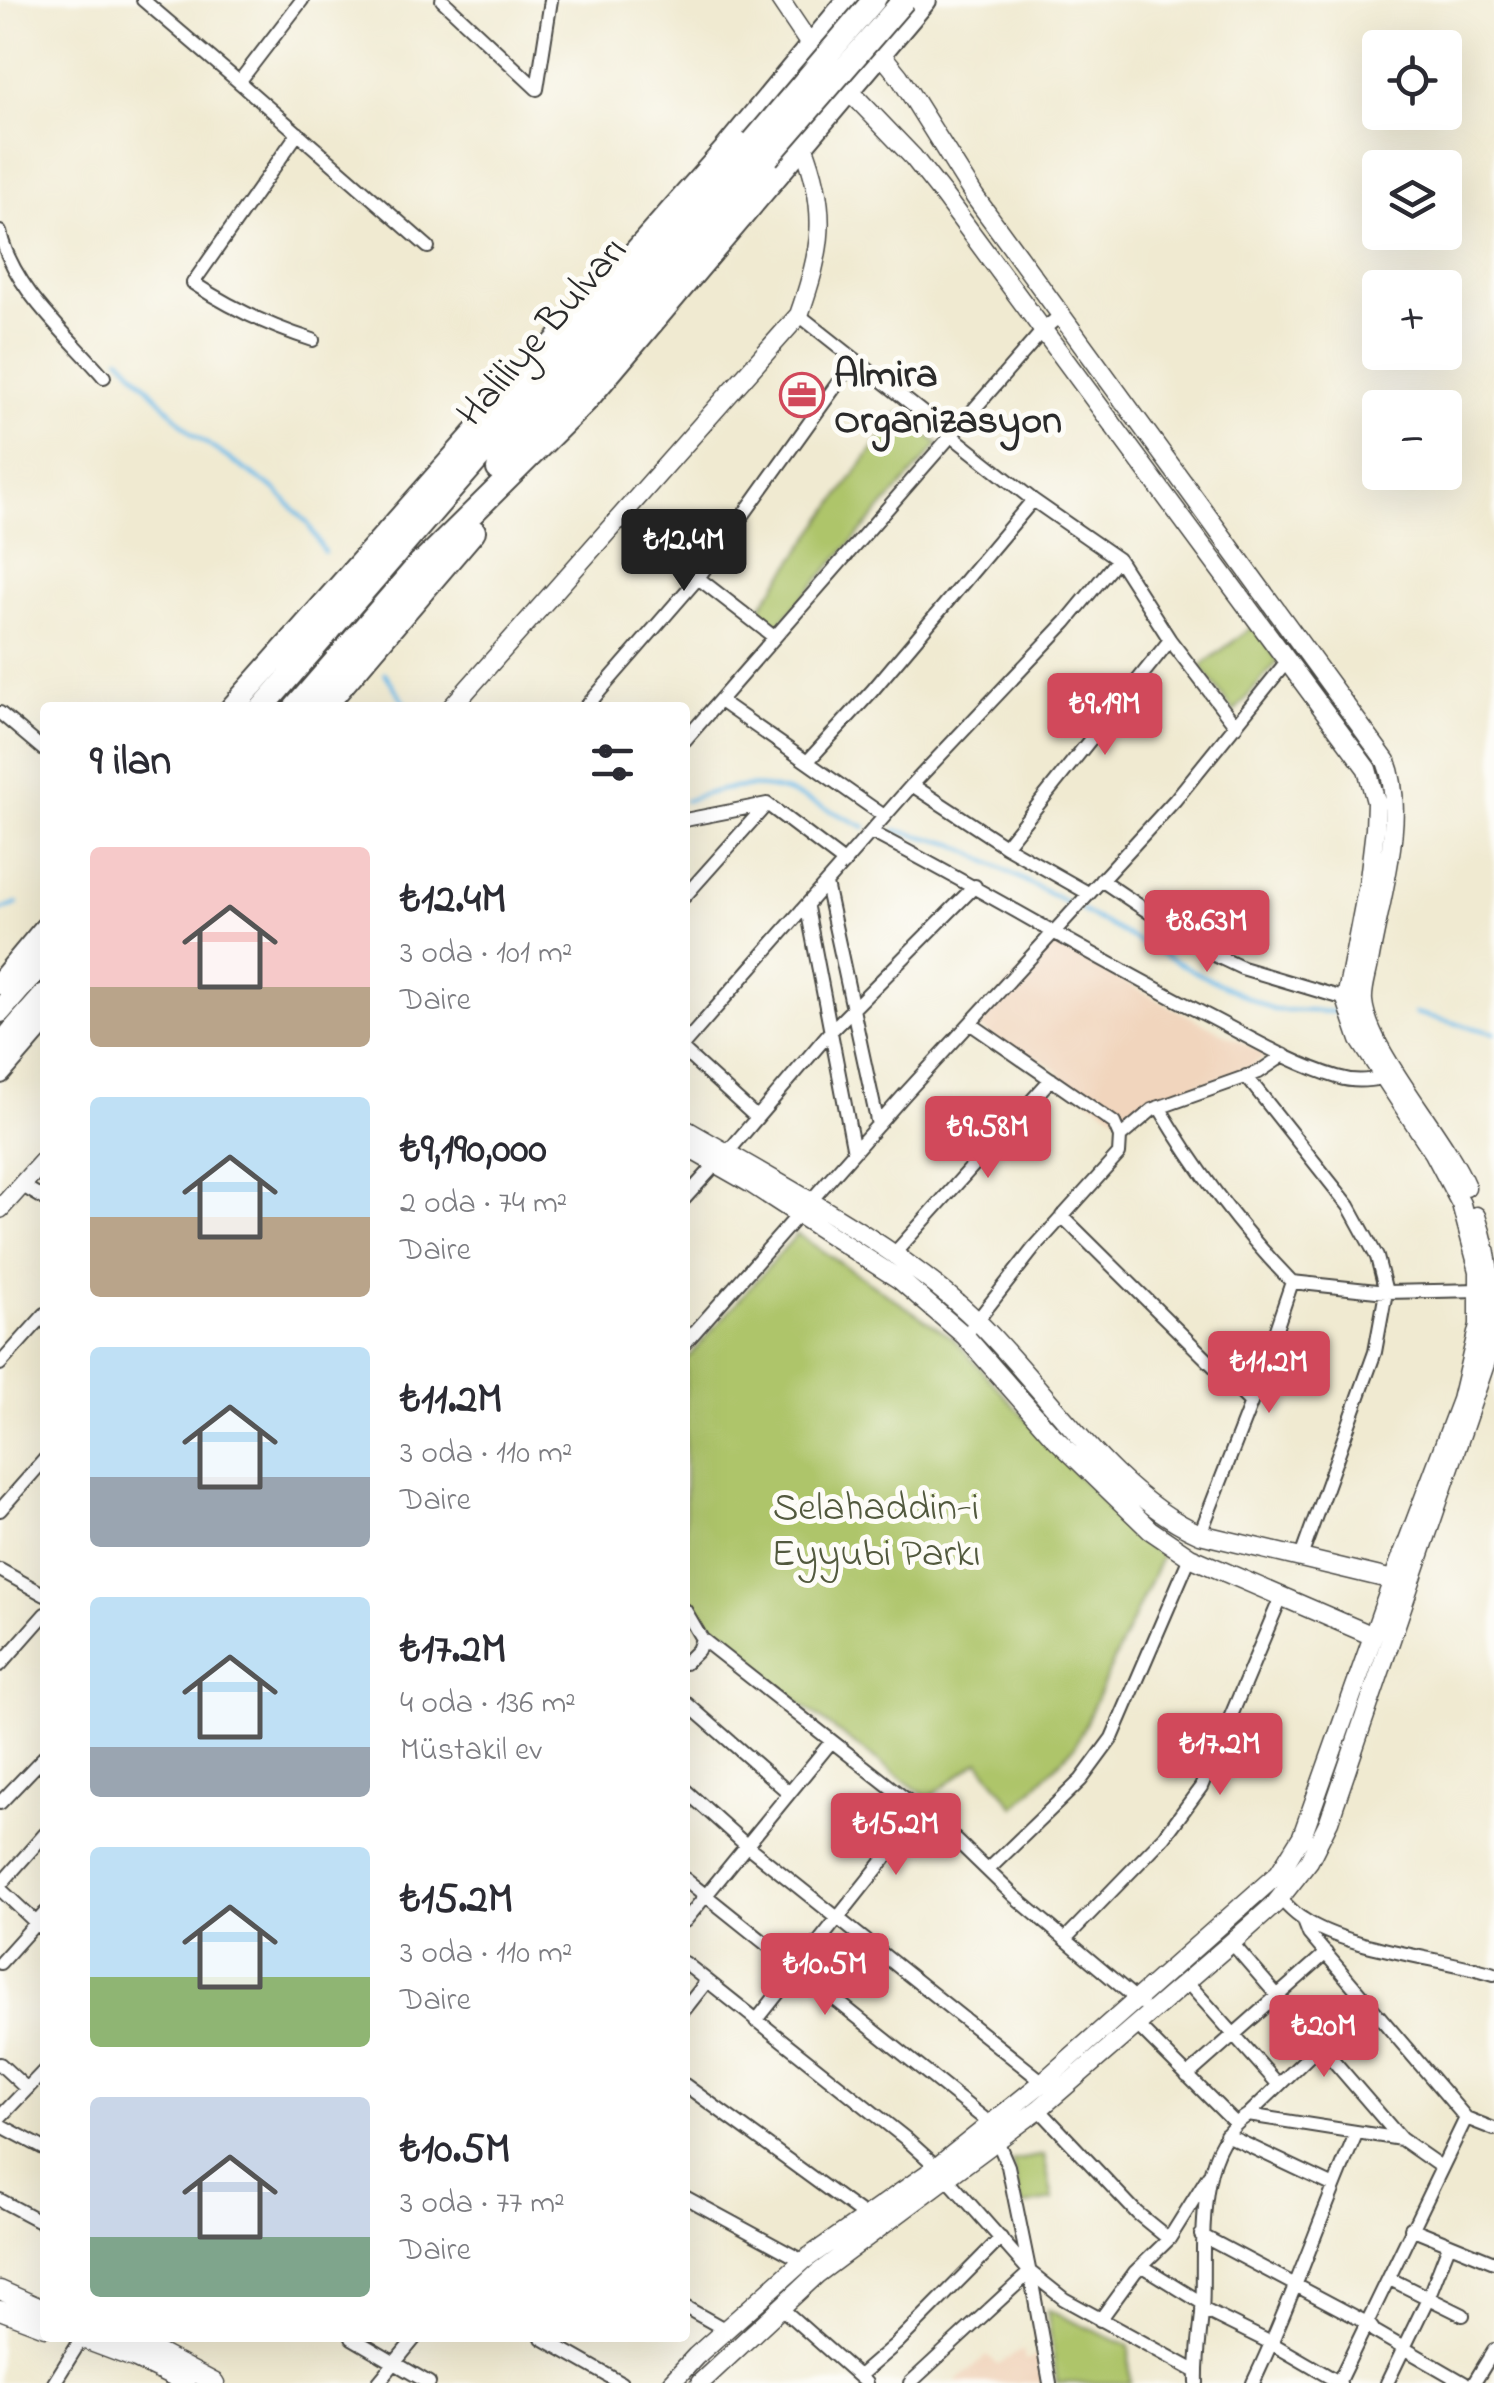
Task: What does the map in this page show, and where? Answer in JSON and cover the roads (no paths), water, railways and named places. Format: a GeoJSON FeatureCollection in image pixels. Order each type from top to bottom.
{"type":"FeatureCollection","features":[{"type":"Feature","properties":{"kind":"highway","name":"Haliliye Bulvarı"},"geometry":{"type":"LineString","coordinates":[[300,702],[411,574],[761,150],[874,0]]}},
{"type":"Feature","properties":{"kind":"highway","name":"Haliliye Bulvarı"},"geometry":{"type":"LineString","coordinates":[[267,702],[761,150],[904,0]]}},
{"type":"Feature","properties":{"kind":"highway"},"geometry":{"type":"LineString","coordinates":[[329,702],[925,0]]}},
{"type":"Feature","properties":{"kind":"highway"},"geometry":{"type":"LineString","coordinates":[[237,702],[810,48],[840,3]]}},
{"type":"Feature","properties":{"kind":"highway"},"geometry":{"type":"LineString","coordinates":[[411,574],[585,402]]}},
{"type":"Feature","properties":{"kind":"highway"},"geometry":{"type":"LineString","coordinates":[[396,554],[492,414]]}},
{"type":"Feature","properties":{"kind":"highway"},"geometry":{"type":"LineString","coordinates":[[0,985],[40,935]]}},
{"type":"Feature","properties":{"kind":"highway"},"geometry":{"type":"LineString","coordinates":[[0,985],[40,947]]}},
{"type":"Feature","properties":{"kind":"highway"},"geometry":{"type":"LineString","coordinates":[[0,1011],[40,965]]}},
{"type":"Feature","properties":{"kind":"highway"},"geometry":{"type":"LineString","coordinates":[[0,1046],[40,1001]]}},
{"type":"Feature","properties":{"kind":"highway"},"geometry":{"type":"LineString","coordinates":[[0,1072],[40,1025]]}},
{"type":"Feature","properties":{"kind":"main road"},"geometry":{"type":"LineString","coordinates":[[706,2381],[778,2306],[816,2274],[994,2133],[1039,2108],[1279,1872],[1302,1836],[1469,1378],[1481,1290],[1469,1228],[1451,1181],[1360,1040],[1346,999],[1370,879],[1376,802],[1366,769],[1045,328],[912,157],[810,48],[780,0]]}},
{"type":"Feature","properties":{"kind":"main road"},"geometry":{"type":"LineString","coordinates":[[840,3],[881,53],[975,196],[1386,761],[1393,778],[1391,835],[1363,1000],[1385,1055],[1462,1178],[1484,1240],[1490,1275],[1491,1334],[1476,1398],[1329,1822],[1310,1861],[1279,1898],[1186,1981],[1043,2082],[994,2133]]}},
{"type":"Feature","properties":{"kind":"main road"},"geometry":{"type":"LineString","coordinates":[[456,702],[799,315],[822,235],[817,181],[803,145]]}},
{"type":"Feature","properties":{"kind":"main road"},"geometry":{"type":"LineString","coordinates":[[690,1133],[721,1159],[892,1256],[977,1321],[1124,1480],[1175,1523],[1200,1534],[1393,1580]]}},
{"type":"Feature","properties":{"kind":"main road"},"geometry":{"type":"LineString","coordinates":[[690,1148],[721,1159]]}},
{"type":"Feature","properties":{"kind":"main road"},"geometry":{"type":"LineString","coordinates":[[0,1208],[40,1164]]}},
{"type":"Feature","properties":{"kind":"main road"},"geometry":{"type":"LineString","coordinates":[[804,1209],[900,1280],[965,1336],[1052,1435],[1150,1530],[1190,1557],[1373,1636]]}},
{"type":"Feature","properties":{"kind":"main road"},"geometry":{"type":"LineString","coordinates":[[671,2383],[803,2262],[866,2216],[942,2173]]}},
{"type":"Feature","properties":{"kind":"main road"},"geometry":{"type":"LineString","coordinates":[[0,2290],[40,2308]]}},
{"type":"Feature","properties":{"kind":"main road"},"geometry":{"type":"LineString","coordinates":[[0,2310],[40,2326]]}},
{"type":"Feature","properties":{"kind":"main road"},"geometry":{"type":"LineString","coordinates":[[91,2342],[173,2380]]}},
{"type":"Feature","properties":{"kind":"main road"},"geometry":{"type":"LineString","coordinates":[[133,2342],[215,2383]]}},
{"type":"Feature","properties":{"kind":"street"},"geometry":{"type":"LineString","coordinates":[[144,0],[428,247]]}},
{"type":"Feature","properties":{"kind":"street"},"geometry":{"type":"LineString","coordinates":[[238,82],[302,0]]}},
{"type":"Feature","properties":{"kind":"street"},"geometry":{"type":"LineString","coordinates":[[442,0],[537,89],[551,0]]}},
{"type":"Feature","properties":{"kind":"street"},"geometry":{"type":"LineString","coordinates":[[298,133],[193,284],[268,326],[313,340]]}},
{"type":"Feature","properties":{"kind":"street"},"geometry":{"type":"LineString","coordinates":[[0,232],[17,276],[104,377]]}},
{"type":"Feature","properties":{"kind":"street"},"geometry":{"type":"LineString","coordinates":[[799,315],[1033,500],[1118,559],[1170,640],[1236,726]]}},
{"type":"Feature","properties":{"kind":"street"},"geometry":{"type":"LineString","coordinates":[[690,734],[1045,328],[1061,315]]}},
{"type":"Feature","properties":{"kind":"street"},"geometry":{"type":"LineString","coordinates":[[590,702],[698,578],[854,359]]}},
{"type":"Feature","properties":{"kind":"street"},"geometry":{"type":"LineString","coordinates":[[808,761],[1033,500]]}},
{"type":"Feature","properties":{"kind":"street"},"geometry":{"type":"LineString","coordinates":[[621,518],[774,637]]}},
{"type":"Feature","properties":{"kind":"street"},"geometry":{"type":"LineString","coordinates":[[690,1037],[912,785],[1066,622],[1118,559]]}},
{"type":"Feature","properties":{"kind":"street"},"geometry":{"type":"LineString","coordinates":[[1004,846],[1170,640]]}},
{"type":"Feature","properties":{"kind":"street"},"geometry":{"type":"LineString","coordinates":[[690,1336],[1102,880],[1288,660]]}},
{"type":"Feature","properties":{"kind":"street"},"geometry":{"type":"LineString","coordinates":[[720,701],[884,816]]}},
{"type":"Feature","properties":{"kind":"street"},"geometry":{"type":"LineString","coordinates":[[0,713],[40,747]]}},
{"type":"Feature","properties":{"kind":"street"},"geometry":{"type":"LineString","coordinates":[[912,785],[1085,897]]}},
{"type":"Feature","properties":{"kind":"street"},"geometry":{"type":"LineString","coordinates":[[690,890],[768,804]]}},
{"type":"Feature","properties":{"kind":"street"},"geometry":{"type":"LineString","coordinates":[[690,819],[768,804],[845,863]]}},
{"type":"Feature","properties":{"kind":"street"},"geometry":{"type":"LineString","coordinates":[[872,832],[1056,928],[1284,1056],[1338,1078],[1360,1082],[1382,1078]]}},
{"type":"Feature","properties":{"kind":"street"},"geometry":{"type":"LineString","coordinates":[[1102,880],[1208,952],[1242,968],[1346,999]]}},
{"type":"Feature","properties":{"kind":"street"},"geometry":{"type":"LineString","coordinates":[[826,884],[878,1125]]}},
{"type":"Feature","properties":{"kind":"street"},"geometry":{"type":"LineString","coordinates":[[690,1193],[830,1032],[975,886]]}},
{"type":"Feature","properties":{"kind":"street"},"geometry":{"type":"LineString","coordinates":[[806,908],[854,1152]]}},
{"type":"Feature","properties":{"kind":"street"},"geometry":{"type":"LineString","coordinates":[[965,1336],[1062,1216],[1120,1154],[1120,1137],[1114,1123],[970,1024]]}},
{"type":"Feature","properties":{"kind":"street"},"geometry":{"type":"LineString","coordinates":[[1120,1137],[1159,1107],[1246,1076],[1284,1056]]}},
{"type":"Feature","properties":{"kind":"street"},"geometry":{"type":"LineString","coordinates":[[690,1057],[757,1118]]}},
{"type":"Feature","properties":{"kind":"street"},"geometry":{"type":"LineString","coordinates":[[1246,1076],[1349,1206],[1378,1257],[1386,1292],[1374,1352],[1301,1557]]}},
{"type":"Feature","properties":{"kind":"street"},"geometry":{"type":"LineString","coordinates":[[892,1256],[1051,1078]]}},
{"type":"Feature","properties":{"kind":"street"},"geometry":{"type":"LineString","coordinates":[[1159,1107],[1188,1157],[1256,1246],[1292,1282],[1386,1292],[1481,1290]]}},
{"type":"Feature","properties":{"kind":"street"},"geometry":{"type":"LineString","coordinates":[[21,1185],[40,1196]]}},
{"type":"Feature","properties":{"kind":"street"},"geometry":{"type":"LineString","coordinates":[[1062,1216],[1251,1403]]}},
{"type":"Feature","properties":{"kind":"street"},"geometry":{"type":"LineString","coordinates":[[1200,1534],[1292,1282]]}},
{"type":"Feature","properties":{"kind":"street"},"geometry":{"type":"LineString","coordinates":[[0,1364],[40,1320]]}},
{"type":"Feature","properties":{"kind":"street"},"geometry":{"type":"LineString","coordinates":[[0,1510],[40,1465]]}},
{"type":"Feature","properties":{"kind":"street"},"geometry":{"type":"LineString","coordinates":[[988,1870],[1080,1780],[1112,1738],[1190,1557]]}},
{"type":"Feature","properties":{"kind":"street"},"geometry":{"type":"LineString","coordinates":[[0,1570],[40,1592]]}},
{"type":"Feature","properties":{"kind":"street"},"geometry":{"type":"LineString","coordinates":[[1066,1938],[1165,1836],[1201,1787],[1281,1597]]}},
{"type":"Feature","properties":{"kind":"street"},"geometry":{"type":"LineString","coordinates":[[690,1619],[702,1639],[950,1834],[1066,1938],[1141,2011],[1187,2076],[1242,2119],[1401,2140]]}},
{"type":"Feature","properties":{"kind":"street"},"geometry":{"type":"LineString","coordinates":[[0,1665],[40,1620]]}},
{"type":"Feature","properties":{"kind":"street"},"geometry":{"type":"LineString","coordinates":[[690,1658],[702,1639]]}},
{"type":"Feature","properties":{"kind":"street"},"geometry":{"type":"LineString","coordinates":[[690,1706],[788,1792]]}},
{"type":"Feature","properties":{"kind":"street"},"geometry":{"type":"LineString","coordinates":[[690,1915],[831,1742]]}},
{"type":"Feature","properties":{"kind":"street"},"geometry":{"type":"LineString","coordinates":[[0,1803],[40,1761]]}},
{"type":"Feature","properties":{"kind":"street"},"geometry":{"type":"LineString","coordinates":[[690,1795],[746,1845],[1043,2082]]}},
{"type":"Feature","properties":{"kind":"street"},"geometry":{"type":"LineString","coordinates":[[756,2022],[921,1813]]}},
{"type":"Feature","properties":{"kind":"street"},"geometry":{"type":"LineString","coordinates":[[40,1840],[0,1887],[40,1920]]}},
{"type":"Feature","properties":{"kind":"street"},"geometry":{"type":"LineString","coordinates":[[690,1884],[799,1968],[994,2133],[1008,2166],[1050,2383]]}},
{"type":"Feature","properties":{"kind":"street"},"geometry":{"type":"LineString","coordinates":[[1279,1898],[1304,1921],[1383,1948],[1494,1974]]}},
{"type":"Feature","properties":{"kind":"street"},"geometry":{"type":"LineString","coordinates":[[1304,1921],[1309,1934],[1466,2118],[1494,2128]]}},
{"type":"Feature","properties":{"kind":"street"},"geometry":{"type":"LineString","coordinates":[[0,1963],[40,1924]]}},
{"type":"Feature","properties":{"kind":"street"},"geometry":{"type":"LineString","coordinates":[[1231,1942],[1401,2140],[1441,2167]]}},
{"type":"Feature","properties":{"kind":"street"},"geometry":{"type":"LineString","coordinates":[[1187,2076],[1326,1953]]}},
{"type":"Feature","properties":{"kind":"street"},"geometry":{"type":"LineString","coordinates":[[690,1967],[880,2117],[942,2173],[1030,2272],[1064,2300],[1200,2378],[1201,2235],[1212,2170]]}},
{"type":"Feature","properties":{"kind":"street"},"geometry":{"type":"LineString","coordinates":[[690,2003],[707,1981]]}},
{"type":"Feature","properties":{"kind":"street"},"geometry":{"type":"LineString","coordinates":[[1186,1981],[1278,2084]]}},
{"type":"Feature","properties":{"kind":"street"},"geometry":{"type":"LineString","coordinates":[[1100,2320],[1142,2266],[1169,2239],[1212,2170],[1226,2136],[1366,2001]]}},
{"type":"Feature","properties":{"kind":"street"},"geometry":{"type":"LineString","coordinates":[[0,2064],[26,2089]]}},
{"type":"Feature","properties":{"kind":"street"},"geometry":{"type":"LineString","coordinates":[[0,2117],[40,2076]]}},
{"type":"Feature","properties":{"kind":"street"},"geometry":{"type":"LineString","coordinates":[[690,2089],[866,2216]]}},
{"type":"Feature","properties":{"kind":"street"},"geometry":{"type":"LineString","coordinates":[[1039,2108],[1137,2212],[1169,2239]]}},
{"type":"Feature","properties":{"kind":"street"},"geometry":{"type":"LineString","coordinates":[[1142,2266],[1202,2306],[1339,2383],[1466,2118]]}},
{"type":"Feature","properties":{"kind":"street"},"geometry":{"type":"LineString","coordinates":[[0,2126],[40,2146]]}},
{"type":"Feature","properties":{"kind":"street"},"geometry":{"type":"LineString","coordinates":[[1253,2383],[1356,2134]]}},
{"type":"Feature","properties":{"kind":"street"},"geometry":{"type":"LineString","coordinates":[[1226,2136],[1334,2186]]}},
{"type":"Feature","properties":{"kind":"street"},"geometry":{"type":"LineString","coordinates":[[0,2200],[40,2221]]}},
{"type":"Feature","properties":{"kind":"street"},"geometry":{"type":"LineString","coordinates":[[690,2200],[803,2262]]}},
{"type":"Feature","properties":{"kind":"street"},"geometry":{"type":"LineString","coordinates":[[1411,2228],[1494,2262]]}},
{"type":"Feature","properties":{"kind":"street"},"geometry":{"type":"LineString","coordinates":[[1201,2235],[1369,2324],[1374,2331],[1464,2383]]}},
{"type":"Feature","properties":{"kind":"street"},"geometry":{"type":"LineString","coordinates":[[778,2306],[862,2380],[1001,2238]]}},
{"type":"Feature","properties":{"kind":"street"},"geometry":{"type":"LineString","coordinates":[[1387,2383],[1449,2245]]}},
{"type":"Feature","properties":{"kind":"street"},"geometry":{"type":"LineString","coordinates":[[910,2383],[1030,2272]]}},
{"type":"Feature","properties":{"kind":"street"},"geometry":{"type":"LineString","coordinates":[[1390,2279],[1463,2315]]}},
{"type":"Feature","properties":{"kind":"street"},"geometry":{"type":"LineString","coordinates":[[690,2310],[726,2330]]}},
{"type":"Feature","properties":{"kind":"street"},"geometry":{"type":"LineString","coordinates":[[54,2383],[80,2342]]}},
{"type":"Feature","properties":{"kind":"street"},"geometry":{"type":"LineString","coordinates":[[359,2342],[429,2383]]}},
{"type":"Feature","properties":{"kind":"street"},"geometry":{"type":"LineString","coordinates":[[378,2383],[411,2342]]}},
{"type":"Feature","properties":{"kind":"street"},"geometry":{"type":"LineString","coordinates":[[549,2342],[620,2383]]}},
{"type":"Feature","properties":{"kind":"street"},"geometry":{"type":"LineString","coordinates":[[1474,2383],[1494,2350]]}},
{"type":"Feature","properties":{"kind":"waterway"},"geometry":{"type":"LineString","coordinates":[[120,357],[192,434],[277,491],[308,524],[324,552]]}},
{"type":"Feature","properties":{"kind":"waterway"},"geometry":{"type":"LineString","coordinates":[[385,673],[404,702]]}},
{"type":"Feature","properties":{"kind":"waterway"},"geometry":{"type":"LineString","coordinates":[[690,799],[738,787],[759,787],[797,796],[865,827]]}},
{"type":"Feature","properties":{"kind":"waterway"},"geometry":{"type":"LineString","coordinates":[[895,830],[954,844],[1073,906]]}},
{"type":"Feature","properties":{"kind":"waterway"},"geometry":{"type":"LineString","coordinates":[[0,911],[17,904]]}},
{"type":"Feature","properties":{"kind":"waterway"},"geometry":{"type":"LineString","coordinates":[[1081,910],[1274,1010],[1339,1012]]}},
{"type":"Feature","properties":{"kind":"waterway"},"geometry":{"type":"LineString","coordinates":[[1415,1013],[1494,1033]]}},
{"type":"Feature","properties":{"kind":"place","name":"Almira Organizasyon"},"geometry":{"type":"Point","coordinates":[802,395]}},
{"type":"Feature","properties":{"kind":"park label","name":"Selahaddin-i Eyyubi Parkı"},"geometry":{"type":"Point","coordinates":[876,1528]}}]}
